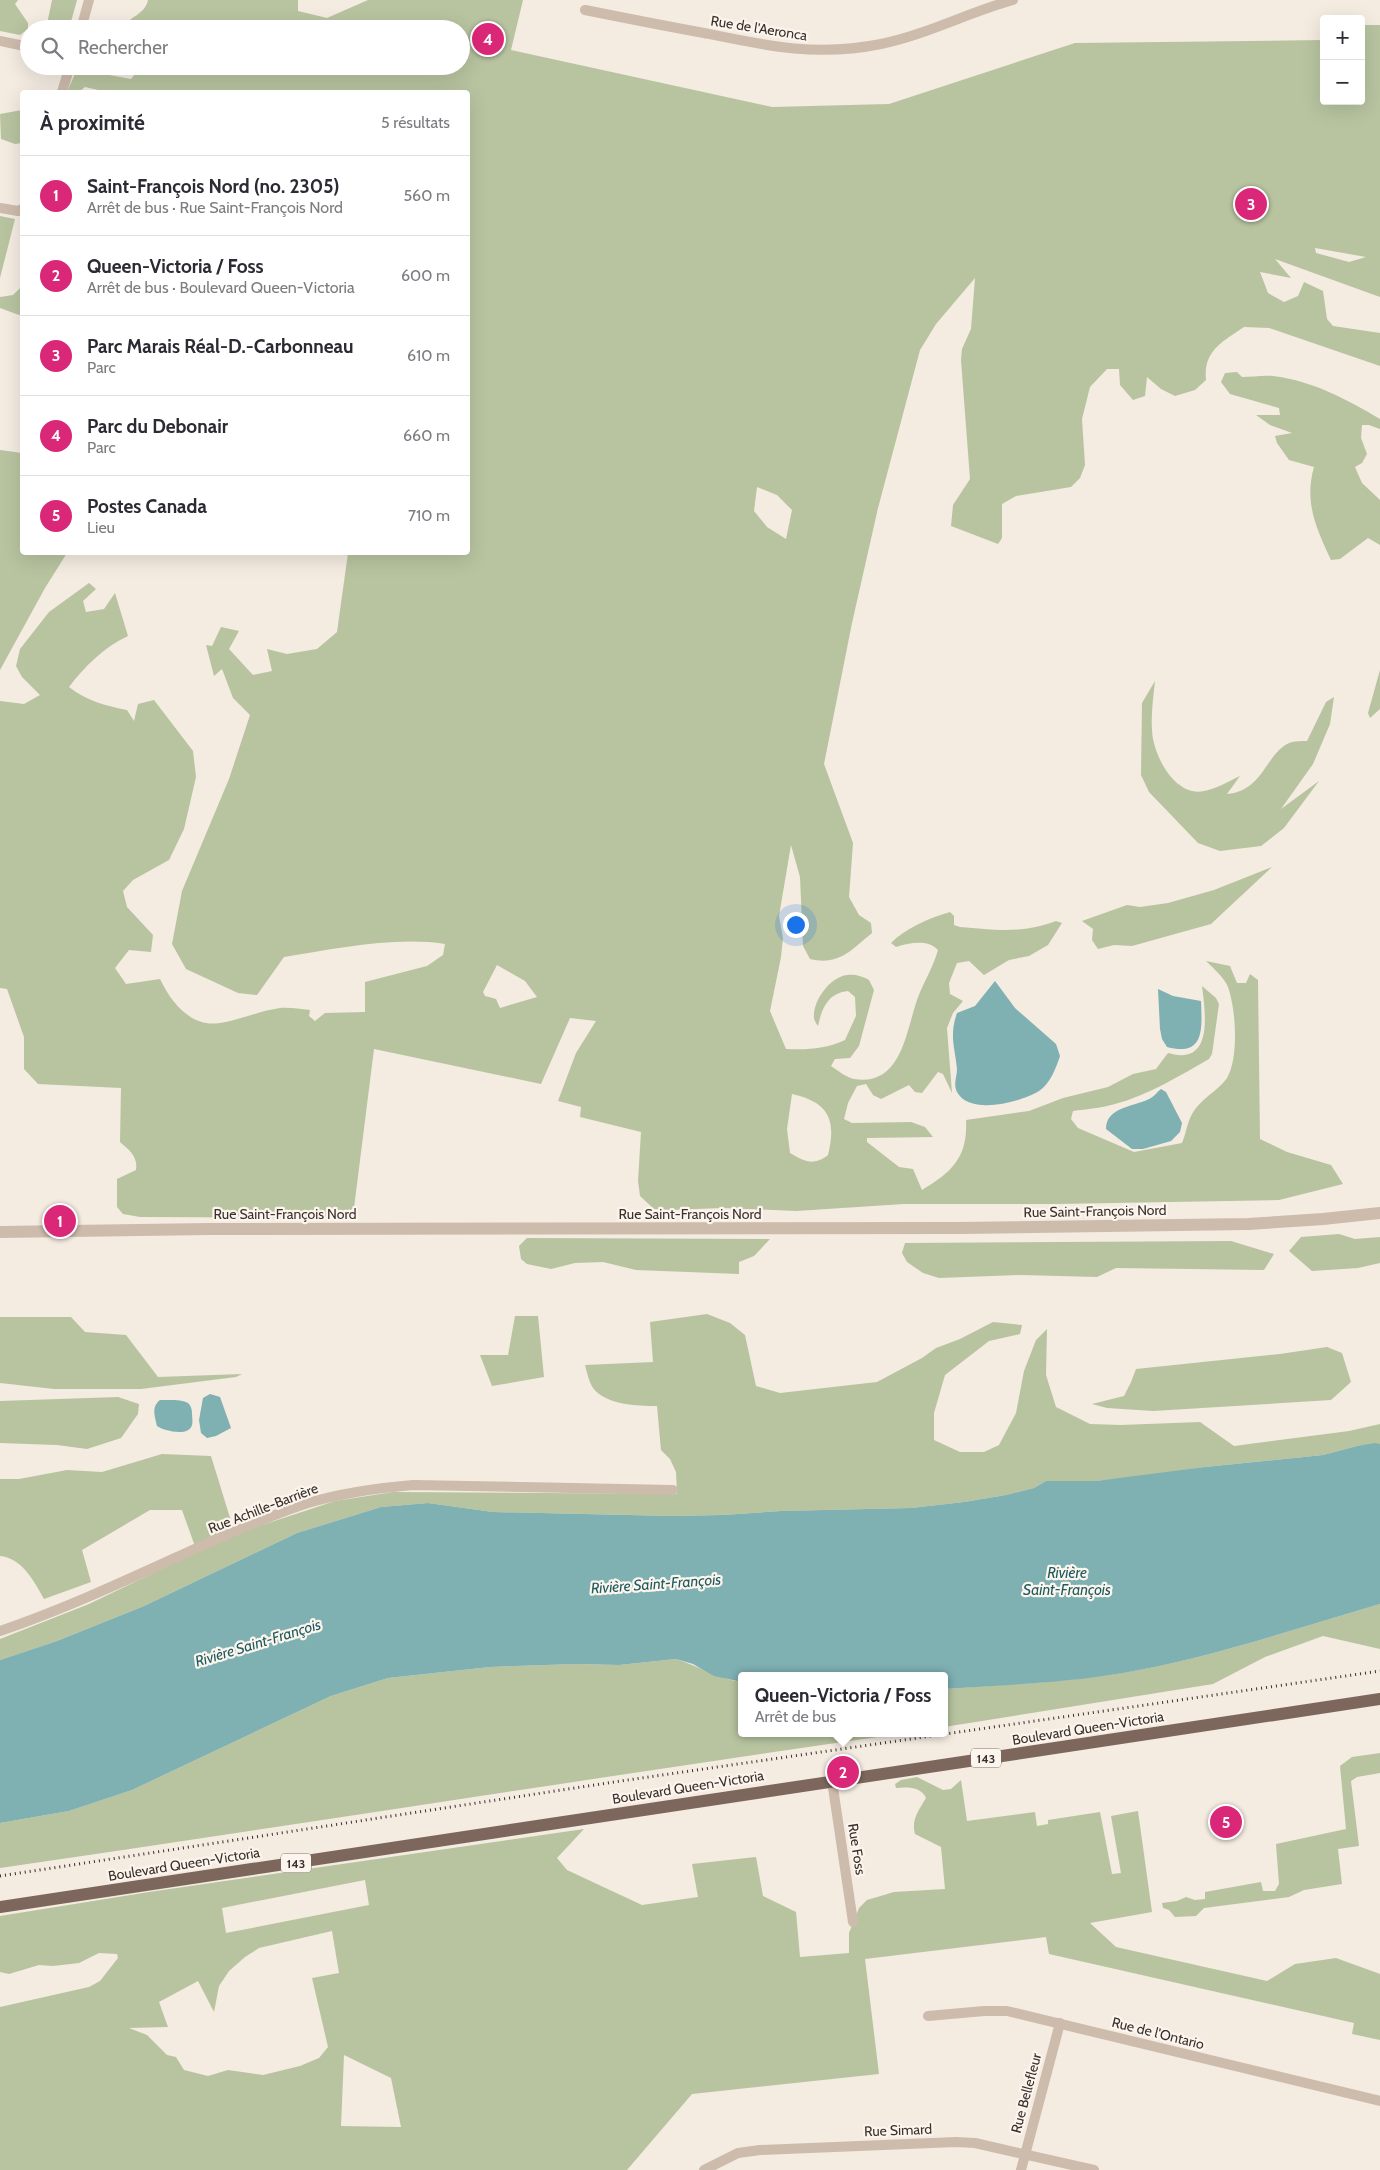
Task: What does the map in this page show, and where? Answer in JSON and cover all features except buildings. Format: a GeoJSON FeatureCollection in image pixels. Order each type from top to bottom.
{"type":"FeatureCollection","features":[{"type":"Feature","properties":{"kind":"main road","name":"Boulevard Queen-Victoria"},"geometry":{"type":"LineString","coordinates":[[0,1907],[832,1780],[1380,1699]]}},
{"type":"Feature","properties":{"kind":"street"},"geometry":{"type":"LineString","coordinates":[[83,20],[89,0]]}},
{"type":"Feature","properties":{"kind":"street","name":"Rue de l'Aeronca"},"geometry":{"type":"LineString","coordinates":[[586,9],[763,45],[808,51],[837,50],[881,44],[908,37],[1013,0]]}},
{"type":"Feature","properties":{"kind":"street"},"geometry":{"type":"LineString","coordinates":[[0,41],[20,45]]}},
{"type":"Feature","properties":{"kind":"street"},"geometry":{"type":"LineString","coordinates":[[63,90],[67,75]]}},
{"type":"Feature","properties":{"kind":"street"},"geometry":{"type":"LineString","coordinates":[[0,208],[20,210]]}},
{"type":"Feature","properties":{"kind":"street","name":"Rue Saint-François Nord"},"geometry":{"type":"LineString","coordinates":[[0,1232],[208,1229],[969,1228],[1248,1224],[1380,1213]]}},
{"type":"Feature","properties":{"kind":"street","name":"Rue Achille-Barrière"},"geometry":{"type":"LineString","coordinates":[[0,1631],[90,1596],[252,1524],[308,1504],[341,1495],[413,1485],[673,1490]]}},
{"type":"Feature","properties":{"kind":"street","name":"Rue Foss"},"geometry":{"type":"LineString","coordinates":[[832,1780],[853,1922]]}},
{"type":"Feature","properties":{"kind":"street","name":"Rue de l'Ontario"},"geometry":{"type":"LineString","coordinates":[[928,2016],[997,2011],[1060,2023],[1380,2100]]}},
{"type":"Feature","properties":{"kind":"street","name":"Rue Bellefleur"},"geometry":{"type":"LineString","coordinates":[[1022,2170],[1060,2023]]}},
{"type":"Feature","properties":{"kind":"street","name":"Rue Simard"},"geometry":{"type":"LineString","coordinates":[[704,2170],[738,2153],[770,2149],[956,2142],[975,2143],[1094,2170]]}},
{"type":"Feature","properties":{"kind":"green space"},"geometry":{"type":"Polygon","coordinates":[[[0,0],[18,0],[15,4],[26,20],[20,20],[20,35],[0,31],[0,0]]]}},
{"type":"Feature","properties":{"kind":"green space"},"geometry":{"type":"Polygon","coordinates":[[[52,0],[77,0],[71,20],[48,20],[52,0]]]}},
{"type":"Feature","properties":{"kind":"green space"},"geometry":{"type":"Polygon","coordinates":[[[148,0],[298,0],[298,11],[327,18],[368,0],[523,0],[511,50],[772,107],[889,104],[1075,43],[1320,40],[1320,105],[1365,105],[1365,25],[1380,25],[1380,297],[1275,259],[1291,278],[1260,272],[1268,293],[1284,302],[1298,296],[1304,282],[1323,291],[1327,319],[1333,326],[1380,333],[1380,366],[1269,328],[1244,327],[1228,338],[1211,354],[1206,370],[1206,380],[1195,390],[1175,396],[1161,389],[1147,377],[1145,396],[1133,400],[1120,385],[1119,369],[1107,369],[1090,387],[1082,419],[1085,465],[1080,478],[1071,487],[1016,496],[1002,504],[1002,538],[998,544],[951,526],[953,505],[970,479],[961,360],[962,349],[971,329],[975,278],[936,324],[920,350],[878,508],[852,623],[824,764],[853,843],[849,897],[859,915],[871,923],[872,933],[851,951],[837,958],[820,961],[810,959],[803,946],[800,877],[791,845],[779,916],[783,938],[781,957],[770,1011],[786,1049],[809,1049],[831,1045],[845,1040],[856,1016],[855,997],[848,991],[841,992],[831,998],[824,1008],[818,1026],[814,1016],[820,996],[835,980],[847,975],[861,976],[869,980],[874,990],[859,1046],[850,1058],[835,1059],[831,1066],[842,1074],[854,1079],[870,1079],[882,1075],[892,1066],[899,1054],[905,1041],[917,1000],[938,950],[924,943],[913,943],[896,947],[891,943],[897,938],[918,924],[950,912],[954,916],[954,925],[960,927],[1009,930],[1031,928],[1056,921],[1062,923],[1048,945],[1029,956],[1009,960],[984,975],[969,961],[957,963],[949,983],[950,994],[963,1001],[953,1013],[947,1028],[952,1093],[943,1074],[938,1072],[922,1093],[915,1092],[909,1085],[881,1099],[873,1095],[866,1084],[857,1086],[848,1103],[844,1119],[852,1123],[911,1122],[925,1127],[933,1137],[867,1138],[867,1142],[899,1167],[913,1169],[922,1190],[942,1177],[956,1162],[964,1144],[966,1120],[1029,1111],[1063,1098],[1108,1087],[1133,1074],[1156,1069],[1168,1053],[1182,1055],[1193,1052],[1199,1046],[1205,1026],[1202,986],[1216,998],[1219,1004],[1212,1054],[1209,1059],[1140,1096],[1110,1105],[1073,1111],[1071,1119],[1078,1128],[1134,1152],[1182,1143],[1190,1117],[1195,1109],[1223,1083],[1231,1069],[1235,1033],[1231,996],[1224,980],[1206,961],[1230,966],[1237,983],[1246,983],[1250,974],[1258,980],[1260,1139],[1287,1152],[1331,1165],[1343,1184],[1279,1200],[1055,1204],[904,1204],[796,1211],[722,1208],[654,1209],[640,1196],[638,1181],[641,1132],[580,1117],[581,1107],[558,1101],[576,1053],[596,1021],[570,1018],[541,1084],[374,1049],[354,1208],[336,1218],[140,1217],[123,1214],[117,1207],[117,1179],[136,1170],[136,1161],[120,1142],[121,1088],[38,1084],[24,1069],[24,1037],[7,989],[0,988],[0,701],[24,704],[40,695],[22,677],[16,666],[20,649],[49,612],[89,583],[96,589],[83,601],[86,612],[104,609],[115,593],[128,636],[95,658],[69,687],[82,696],[96,702],[127,710],[134,721],[138,704],[154,700],[193,751],[196,777],[184,829],[169,860],[133,880],[123,891],[127,907],[153,935],[151,952],[129,950],[115,968],[126,984],[160,979],[170,996],[183,1011],[200,1021],[210,1023],[227,1022],[280,1008],[310,1010],[309,1016],[315,1021],[325,1013],[365,1012],[365,982],[427,966],[443,955],[445,944],[385,942],[284,957],[257,995],[238,993],[186,969],[172,944],[182,891],[229,779],[250,715],[233,698],[222,669],[214,676],[206,645],[212,646],[221,627],[239,631],[229,649],[253,675],[272,671],[267,649],[287,654],[317,649],[337,632],[348,555],[470,555],[470,90],[98,90],[85,87],[81,90],[68,90],[74,75],[109,75],[131,79],[134,75],[470,75],[470,20],[131,20],[140,13],[148,0]],[[1315,248],[1316,253],[1349,262],[1366,257],[1315,248]],[[757,487],[754,511],[767,527],[786,539],[792,510],[777,495],[757,487]],[[497,965],[483,992],[485,996],[496,999],[500,1008],[537,997],[525,981],[497,965]],[[792,1094],[787,1129],[790,1153],[800,1159],[814,1162],[828,1155],[831,1142],[830,1122],[822,1107],[804,1097],[792,1094]]]}},
{"type":"Feature","properties":{"kind":"green space"},"geometry":{"type":"Polygon","coordinates":[[[20,110],[20,143],[15,144],[1,139],[0,114],[20,110]]]}},
{"type":"Feature","properties":{"kind":"green space"},"geometry":{"type":"Polygon","coordinates":[[[0,216],[15,219],[0,278],[0,216]]]}},
{"type":"Feature","properties":{"kind":"green space"},"geometry":{"type":"Polygon","coordinates":[[[20,288],[19,315],[0,308],[0,297],[13,295],[20,288]]]}},
{"type":"Feature","properties":{"kind":"green space"},"geometry":{"type":"Polygon","coordinates":[[[1237,372],[1242,377],[1273,376],[1302,382],[1342,398],[1380,419],[1380,429],[1369,425],[1362,425],[1361,438],[1367,454],[1362,463],[1355,467],[1362,483],[1380,500],[1380,545],[1368,538],[1340,559],[1331,560],[1313,515],[1310,492],[1314,467],[1289,460],[1277,443],[1275,436],[1292,433],[1270,425],[1256,415],[1280,415],[1279,408],[1230,394],[1221,382],[1225,373],[1237,372]]]}},
{"type":"Feature","properties":{"kind":"green space"},"geometry":{"type":"Polygon","coordinates":[[[0,450],[20,453],[20,555],[66,555],[45,588],[0,670],[0,450]]]}},
{"type":"Feature","properties":{"kind":"green space"},"geometry":{"type":"Polygon","coordinates":[[[1380,670],[1380,709],[1370,718],[1368,713],[1380,670]]]}},
{"type":"Feature","properties":{"kind":"green space"},"geometry":{"type":"Polygon","coordinates":[[[1155,681],[1152,710],[1153,739],[1164,767],[1177,783],[1194,791],[1213,789],[1240,776],[1227,794],[1250,786],[1283,746],[1292,742],[1307,741],[1326,702],[1334,697],[1330,724],[1313,764],[1281,809],[1319,781],[1284,828],[1261,846],[1220,851],[1198,843],[1149,792],[1141,775],[1142,703],[1155,681]]]}},
{"type":"Feature","properties":{"kind":"green space"},"geometry":{"type":"Polygon","coordinates":[[[1272,867],[1211,924],[1132,946],[1114,945],[1098,949],[1092,940],[1093,929],[1082,921],[1127,905],[1140,907],[1168,903],[1214,890],[1272,867]]]}},
{"type":"Feature","properties":{"kind":"green space"},"geometry":{"type":"Polygon","coordinates":[[[1339,1234],[1355,1239],[1380,1237],[1380,1263],[1358,1268],[1312,1271],[1289,1251],[1301,1237],[1339,1234]]]}},
{"type":"Feature","properties":{"kind":"green space"},"geometry":{"type":"Polygon","coordinates":[[[527,1238],[770,1239],[754,1256],[739,1262],[739,1274],[636,1270],[603,1262],[575,1263],[551,1269],[527,1264],[521,1259],[519,1246],[527,1238]]]}},
{"type":"Feature","properties":{"kind":"green space"},"geometry":{"type":"Polygon","coordinates":[[[1231,1241],[1274,1254],[1264,1270],[1116,1268],[1097,1277],[1021,1275],[939,1278],[923,1273],[907,1262],[902,1253],[905,1243],[1231,1241]]]}},
{"type":"Feature","properties":{"kind":"green space"},"geometry":{"type":"Polygon","coordinates":[[[707,1314],[730,1323],[745,1335],[756,1386],[780,1393],[877,1382],[922,1358],[936,1348],[960,1339],[993,1322],[1022,1325],[1020,1334],[989,1341],[945,1375],[934,1413],[934,1440],[960,1452],[984,1452],[999,1445],[1016,1413],[1024,1371],[1036,1340],[1047,1329],[1046,1375],[1056,1407],[1090,1424],[1121,1425],[1200,1422],[1234,1446],[1349,1431],[1380,1424],[1380,1444],[1357,1446],[1323,1455],[1205,1467],[1145,1476],[1096,1481],[1046,1481],[1034,1488],[1006,1495],[911,1508],[672,1516],[493,1512],[428,1503],[381,1507],[297,1533],[144,1606],[57,1641],[0,1660],[0,1639],[89,1604],[197,1552],[182,1510],[150,1510],[82,1550],[91,1582],[44,1599],[21,1566],[15,1561],[0,1556],[0,1479],[19,1479],[67,1470],[102,1472],[162,1454],[211,1456],[235,1534],[335,1501],[393,1492],[677,1494],[676,1472],[670,1459],[661,1450],[657,1406],[641,1406],[606,1398],[593,1388],[585,1365],[653,1362],[650,1322],[707,1314]]]}},
{"type":"Feature","properties":{"kind":"green space"},"geometry":{"type":"Polygon","coordinates":[[[515,1316],[538,1316],[544,1377],[492,1386],[480,1355],[508,1355],[515,1316]]]}},
{"type":"Feature","properties":{"kind":"green space"},"geometry":{"type":"Polygon","coordinates":[[[0,1317],[71,1317],[85,1332],[126,1335],[158,1377],[242,1374],[236,1377],[141,1389],[54,1389],[0,1383],[0,1317]]]}},
{"type":"Feature","properties":{"kind":"green space"},"geometry":{"type":"Polygon","coordinates":[[[1327,1347],[1342,1353],[1351,1382],[1331,1400],[1153,1411],[1107,1408],[1092,1404],[1124,1396],[1136,1369],[1280,1354],[1327,1347]]]}},
{"type":"Feature","properties":{"kind":"green space"},"geometry":{"type":"Polygon","coordinates":[[[118,1397],[139,1404],[138,1414],[121,1438],[87,1449],[57,1445],[0,1443],[0,1401],[118,1397]]]}},
{"type":"Feature","properties":{"kind":"green space"},"geometry":{"type":"Polygon","coordinates":[[[1380,1604],[1380,1649],[1323,1636],[1265,1657],[1213,1684],[948,1726],[948,1689],[1034,1683],[1122,1673],[1155,1667],[1252,1642],[1380,1604]]]}},
{"type":"Feature","properties":{"kind":"green space"},"geometry":{"type":"Polygon","coordinates":[[[676,1659],[738,1681],[738,1737],[879,1737],[0,1868],[0,1823],[69,1811],[132,1790],[331,1696],[388,1678],[490,1667],[576,1664],[619,1665],[676,1659]]]}},
{"type":"Feature","properties":{"kind":"green space"},"geometry":{"type":"Polygon","coordinates":[[[1380,1753],[1380,1773],[1357,1777],[1351,1781],[1359,1846],[1338,1849],[1342,1884],[1304,1890],[1289,1897],[1204,1908],[1196,1916],[1175,1917],[1169,1910],[1163,1908],[1162,1903],[1177,1901],[1186,1897],[1195,1900],[1205,1899],[1205,1892],[1261,1882],[1263,1891],[1275,1891],[1279,1884],[1276,1844],[1346,1829],[1340,1766],[1352,1757],[1380,1753]]]}},
{"type":"Feature","properties":{"kind":"green space"},"geometry":{"type":"Polygon","coordinates":[[[917,1777],[943,1790],[951,1789],[961,1780],[967,1821],[1035,1812],[1037,1826],[1048,1824],[1048,1820],[1100,1812],[1112,1874],[1121,1873],[1111,1816],[1138,1811],[1152,1912],[1090,1923],[1116,1947],[1267,1981],[1295,1964],[1336,1958],[1380,1974],[1380,2040],[1352,2034],[1354,2023],[1049,1954],[1046,1937],[865,1959],[879,2074],[692,2094],[627,2170],[0,2170],[0,2007],[89,1987],[100,1981],[118,1958],[117,1954],[99,1953],[79,1963],[53,1966],[39,1965],[9,1974],[0,1972],[0,1916],[149,1892],[584,1829],[557,1858],[567,1870],[642,1905],[698,1897],[692,1864],[756,1857],[763,1896],[796,1912],[800,1957],[849,1953],[849,1933],[859,1908],[867,1900],[894,1892],[945,1889],[941,1847],[915,1834],[915,1820],[926,1798],[917,1789],[896,1788],[895,1784],[901,1780],[917,1777]],[[365,1880],[222,1908],[226,1933],[369,1905],[365,1880]],[[332,1931],[259,1948],[229,1971],[219,1986],[214,2012],[198,1981],[159,2002],[168,2027],[129,2028],[147,2035],[167,2055],[176,2057],[184,2070],[208,2076],[228,2070],[263,2075],[300,2066],[319,2058],[328,2047],[312,1978],[339,1973],[332,1931]],[[344,2055],[341,2126],[401,2127],[391,2078],[344,2055]]]}},
{"type":"Feature","properties":{"kind":"water"},"geometry":{"type":"Polygon","coordinates":[[[995,981],[1015,1008],[1056,1044],[1060,1056],[1049,1080],[1039,1091],[1020,1099],[996,1105],[973,1104],[957,1092],[955,1086],[957,1069],[953,1028],[957,1013],[975,1006],[995,981]]]}},
{"type":"Feature","properties":{"kind":"water"},"geometry":{"type":"Polygon","coordinates":[[[1158,989],[1173,996],[1201,1001],[1201,1030],[1195,1044],[1188,1048],[1179,1049],[1167,1047],[1162,1039],[1160,1029],[1158,989]]]}},
{"type":"Feature","properties":{"kind":"water"},"geometry":{"type":"Polygon","coordinates":[[[1161,1089],[1166,1092],[1182,1123],[1180,1132],[1171,1141],[1143,1149],[1132,1149],[1106,1129],[1110,1116],[1115,1112],[1151,1098],[1161,1089]]]}},
{"type":"Feature","properties":{"kind":"water"},"geometry":{"type":"Polygon","coordinates":[[[210,1394],[220,1397],[231,1428],[216,1436],[207,1438],[201,1433],[199,1420],[203,1398],[210,1394]]]}},
{"type":"Feature","properties":{"kind":"water"},"geometry":{"type":"Polygon","coordinates":[[[160,1400],[179,1400],[188,1403],[191,1406],[192,1412],[190,1429],[176,1432],[157,1426],[155,1406],[160,1400]]]}},
{"type":"Feature","properties":{"kind":"water","name":"Rivière Saint-François"},"geometry":{"type":"Polygon","coordinates":[[[1380,1444],[1380,1604],[1220,1651],[1123,1673],[1079,1679],[948,1689],[948,1672],[738,1672],[738,1681],[714,1676],[693,1664],[676,1659],[619,1665],[576,1664],[490,1667],[388,1678],[331,1696],[132,1790],[69,1811],[0,1823],[0,1660],[57,1641],[144,1606],[297,1533],[381,1507],[428,1503],[493,1512],[672,1516],[911,1508],[1006,1495],[1034,1488],[1046,1481],[1096,1481],[1205,1467],[1323,1455],[1357,1446],[1380,1444]]]}},
{"type":"Feature","properties":{"kind":"railway"},"geometry":{"type":"LineString","coordinates":[[948,1734],[1380,1671]]}},
{"type":"Feature","properties":{"kind":"railway"},"geometry":{"type":"LineString","coordinates":[[0,1876],[614,1782],[925,1737]]}},
{"type":"Feature","properties":{"kind":"place","name":"Parc du Debonair"},"geometry":{"type":"Point","coordinates":[488,39]}},
{"type":"Feature","properties":{"kind":"place","name":"Parc Marais Réal-D.-Carbonneau"},"geometry":{"type":"Point","coordinates":[1251,204]}},
{"type":"Feature","properties":{"kind":"place","name":"Saint-François Nord (no. 2305)"},"geometry":{"type":"Point","coordinates":[60,1221]}},
{"type":"Feature","properties":{"kind":"place","name":"Queen-Victoria / Foss"},"geometry":{"type":"Point","coordinates":[843,1772]}},
{"type":"Feature","properties":{"kind":"place","name":"Postes Canada"},"geometry":{"type":"Point","coordinates":[1226,1822]}}]}
